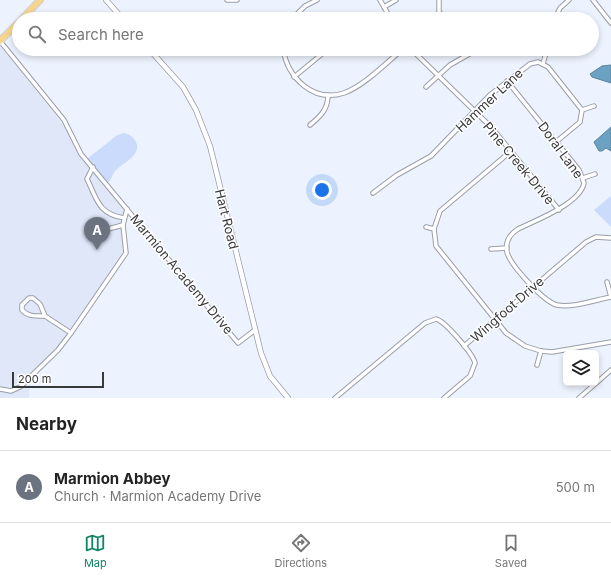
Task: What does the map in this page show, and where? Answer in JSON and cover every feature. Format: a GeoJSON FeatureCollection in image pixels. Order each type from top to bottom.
{"type":"FeatureCollection","features":[{"type":"Feature","properties":{"kind":"main road"},"geometry":{"type":"LineString","coordinates":[[29,12],[40,0]]}},
{"type":"Feature","properties":{"kind":"main road"},"geometry":{"type":"LineString","coordinates":[[0,41],[12,29]]}},
{"type":"Feature","properties":{"kind":"street"},"geometry":{"type":"LineString","coordinates":[[106,0],[117,12]]}},
{"type":"Feature","properties":{"kind":"street"},"geometry":{"type":"LineString","coordinates":[[226,0],[237,0]]}},
{"type":"Feature","properties":{"kind":"street"},"geometry":{"type":"LineString","coordinates":[[299,12],[305,6],[317,0]]}},
{"type":"Feature","properties":{"kind":"street"},"geometry":{"type":"LineString","coordinates":[[380,0],[387,12]]}},
{"type":"Feature","properties":{"kind":"street"},"geometry":{"type":"LineString","coordinates":[[384,7],[396,0]]}},
{"type":"Feature","properties":{"kind":"street"},"geometry":{"type":"LineString","coordinates":[[439,12],[440,0]]}},
{"type":"Feature","properties":{"kind":"street"},"geometry":{"type":"LineString","coordinates":[[558,12],[560,8],[570,0]]}},
{"type":"Feature","properties":{"kind":"street"},"geometry":{"type":"LineString","coordinates":[[593,0],[611,23]]}},
{"type":"Feature","properties":{"kind":"street","name":"Marmion Academy Drive"},"geometry":{"type":"LineString","coordinates":[[0,41],[12,56]]}},
{"type":"Feature","properties":{"kind":"street","name":"Marmion Academy Drive"},"geometry":{"type":"LineString","coordinates":[[12,56],[64,120],[81,154],[238,342],[255,330]]}},
{"type":"Feature","properties":{"kind":"street","name":"Hart Road"},"geometry":{"type":"LineString","coordinates":[[155,56],[183,87],[196,110],[210,146],[261,353],[270,376],[288,398]]}},
{"type":"Feature","properties":{"kind":"street"},"geometry":{"type":"LineString","coordinates":[[284,56],[286,65],[294,77],[302,85],[312,90],[328,94],[344,93],[357,86],[394,56]]}},
{"type":"Feature","properties":{"kind":"street"},"geometry":{"type":"LineString","coordinates":[[294,77],[320,56]]}},
{"type":"Feature","properties":{"kind":"street","name":"Pine Creek Drive"},"geometry":{"type":"LineString","coordinates":[[418,56],[475,111],[511,151],[559,210]]}},
{"type":"Feature","properties":{"kind":"street"},"geometry":{"type":"LineString","coordinates":[[426,87],[450,65],[466,56]]}},
{"type":"Feature","properties":{"kind":"street"},"geometry":{"type":"LineString","coordinates":[[545,56],[543,64],[549,68],[582,110],[580,122],[556,142]]}},
{"type":"Feature","properties":{"kind":"street","name":"Hammer Lane"},"geometry":{"type":"LineString","coordinates":[[373,193],[397,175],[431,156],[475,111],[507,81],[529,64],[536,62],[543,64]]}},
{"type":"Feature","properties":{"kind":"street","name":"Doral Lane"},"geometry":{"type":"LineString","coordinates":[[507,81],[556,142],[583,178],[584,183],[582,190],[559,210],[514,231],[508,239],[507,248]]}},
{"type":"Feature","properties":{"kind":"street"},"geometry":{"type":"LineString","coordinates":[[310,125],[323,114],[328,103],[328,94]]}},
{"type":"Feature","properties":{"kind":"street"},"geometry":{"type":"LineString","coordinates":[[582,110],[594,106]]}},
{"type":"Feature","properties":{"kind":"street"},"geometry":{"type":"LineString","coordinates":[[511,151],[445,206],[437,217],[434,229],[435,240],[439,251],[495,320],[515,340],[541,351],[564,351],[611,342]]}},
{"type":"Feature","properties":{"kind":"street"},"geometry":{"type":"LineString","coordinates":[[93,167],[87,179],[96,201],[101,208],[111,215],[124,218]]}},
{"type":"Feature","properties":{"kind":"street"},"geometry":{"type":"LineString","coordinates":[[583,178],[595,174]]}},
{"type":"Feature","properties":{"kind":"street","name":"Marmion Academy Drive"},"geometry":{"type":"LineString","coordinates":[[0,389],[11,390],[20,387],[58,350],[71,333],[126,253],[123,225],[127,209]]}},
{"type":"Feature","properties":{"kind":"street"},"geometry":{"type":"LineString","coordinates":[[97,232],[123,225]]}},
{"type":"Feature","properties":{"kind":"street"},"geometry":{"type":"LineString","coordinates":[[426,227],[434,229]]}},
{"type":"Feature","properties":{"kind":"street","name":"Wingfoot Drive"},"geometry":{"type":"LineString","coordinates":[[335,398],[430,320],[438,320],[444,323],[464,346],[586,242],[596,237],[611,238]]}},
{"type":"Feature","properties":{"kind":"street"},"geometry":{"type":"LineString","coordinates":[[491,249],[507,248],[510,258],[533,287],[546,300],[557,305],[569,305],[611,297],[607,282]]}},
{"type":"Feature","properties":{"kind":"street"},"geometry":{"type":"LineString","coordinates":[[45,316],[25,314],[22,310],[23,303],[29,298],[37,300],[45,316],[71,333]]}},
{"type":"Feature","properties":{"kind":"street"},"geometry":{"type":"LineString","coordinates":[[444,398],[470,376],[474,370],[474,359],[464,346]]}},
{"type":"Feature","properties":{"kind":"street"},"geometry":{"type":"LineString","coordinates":[[537,365],[541,351]]}},
{"type":"Feature","properties":{"kind":"street"},"geometry":{"type":"LineString","coordinates":[[579,398],[611,370]]}},
{"type":"Feature","properties":{"kind":"shaded area"},"geometry":{"type":"Polygon","coordinates":[[[0,45],[61,122],[89,165],[128,213],[125,225],[127,254],[59,352],[30,380],[29,398],[0,398],[0,45]]]}},
{"type":"Feature","properties":{"kind":"shaded area"},"geometry":{"type":"Polygon","coordinates":[[[611,65],[611,83],[592,77],[590,74],[602,66],[611,65]]]}},
{"type":"Feature","properties":{"kind":"shaded area"},"geometry":{"type":"Polygon","coordinates":[[[611,127],[611,151],[606,148],[599,151],[594,142],[611,127]]]}},
{"type":"Feature","properties":{"kind":"shaded area"},"geometry":{"type":"Polygon","coordinates":[[[123,133],[134,138],[137,150],[131,158],[116,170],[108,183],[87,159],[116,136],[123,133]]]}},
{"type":"Feature","properties":{"kind":"shaded area"},"geometry":{"type":"Polygon","coordinates":[[[611,196],[611,227],[594,210],[611,196]]]}},
{"type":"Feature","properties":{"kind":"place","name":"Marmion Abbey"},"geometry":{"type":"Point","coordinates":[97,250]}}]}
